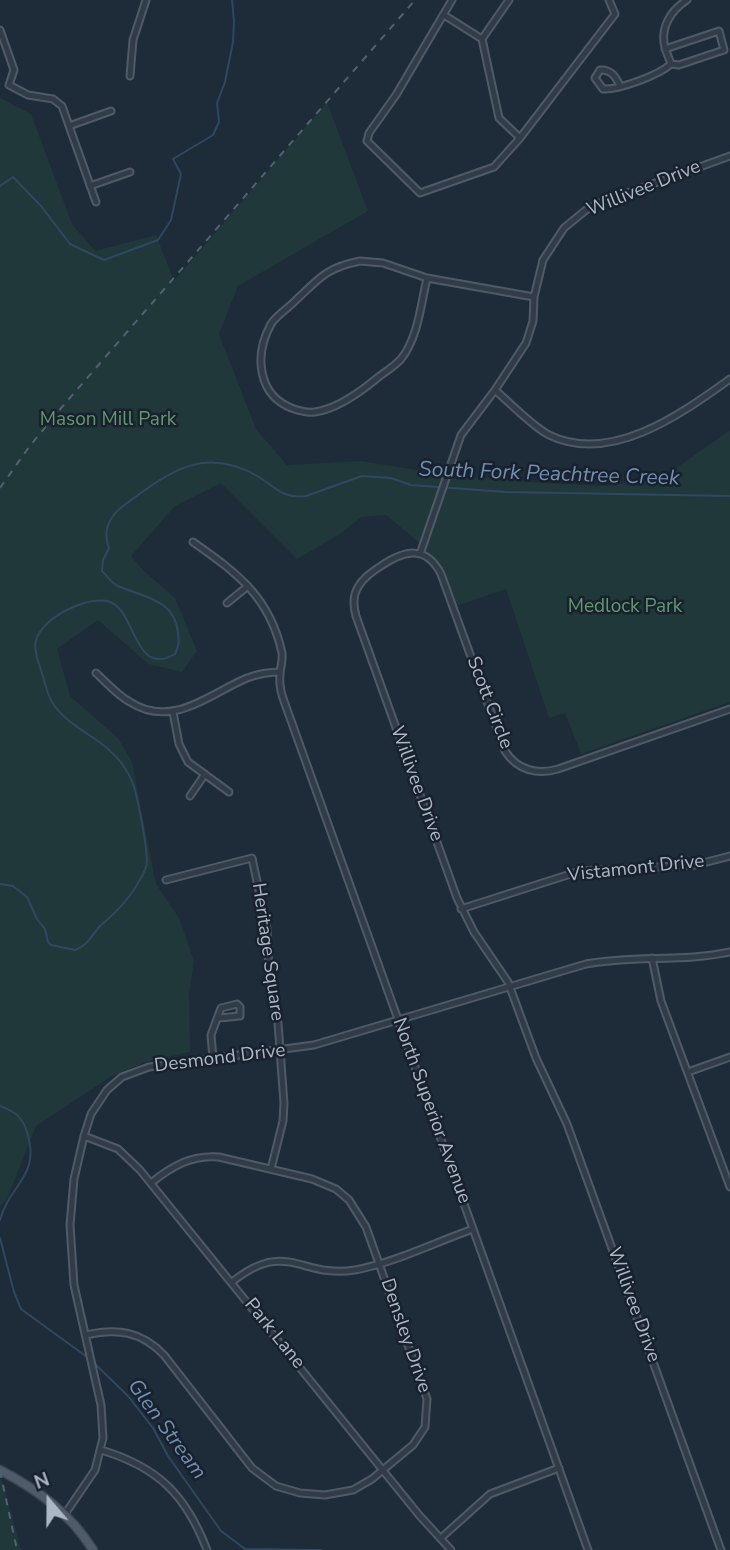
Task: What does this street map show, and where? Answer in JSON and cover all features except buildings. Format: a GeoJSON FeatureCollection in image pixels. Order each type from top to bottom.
{"type":"FeatureCollection","features":[{"type":"Feature","properties":{"kind":"main road"},"geometry":{"type":"LineString","coordinates":[[0,1470],[42,1495],[65,1514],[93,1550]]}},
{"type":"Feature","properties":{"kind":"street"},"geometry":{"type":"LineString","coordinates":[[130,76],[134,40],[146,0]]}},
{"type":"Feature","properties":{"kind":"street"},"geometry":{"type":"LineString","coordinates":[[452,0],[396,95],[369,133],[367,141],[421,193],[494,167],[520,138],[615,14],[609,0]]}},
{"type":"Feature","properties":{"kind":"street"},"geometry":{"type":"LineString","coordinates":[[482,39],[509,0]]}},
{"type":"Feature","properties":{"kind":"street"},"geometry":{"type":"LineString","coordinates":[[671,64],[666,49],[666,23],[672,11],[687,0]]}},
{"type":"Feature","properties":{"kind":"street"},"geometry":{"type":"LineString","coordinates":[[444,16],[482,39],[499,118],[520,138]]}},
{"type":"Feature","properties":{"kind":"street"},"geometry":{"type":"LineString","coordinates":[[0,30],[14,70],[9,85],[0,89]]}},
{"type":"Feature","properties":{"kind":"street"},"geometry":{"type":"LineString","coordinates":[[666,49],[719,32],[724,50],[679,65],[671,64]]}},
{"type":"Feature","properties":{"kind":"street"},"geometry":{"type":"LineString","coordinates":[[620,86],[606,69],[600,71],[595,78],[603,89],[620,86],[663,72],[671,64]]}},
{"type":"Feature","properties":{"kind":"street"},"geometry":{"type":"LineString","coordinates":[[9,85],[28,95],[53,99],[62,106],[96,202]]}},
{"type":"Feature","properties":{"kind":"street"},"geometry":{"type":"LineString","coordinates":[[69,126],[111,111]]}},
{"type":"Feature","properties":{"kind":"street","name":"Willivee Drive"},"geometry":{"type":"LineString","coordinates":[[721,1550],[575,1145],[536,1058],[510,987],[461,909],[354,605],[356,591],[372,572],[400,554],[420,554],[461,435],[526,343],[533,321],[534,297],[543,260],[564,228],[586,210],[611,198],[730,156]]}},
{"type":"Feature","properties":{"kind":"street"},"geometry":{"type":"LineString","coordinates":[[90,186],[130,173]]}},
{"type":"Feature","properties":{"kind":"street"},"geometry":{"type":"LineString","coordinates":[[427,278],[418,320],[401,359],[360,392],[314,412],[299,411],[283,405],[271,395],[263,381],[260,366],[263,342],[272,322],[321,275],[339,265],[360,261],[383,263],[427,278],[534,297]]}},
{"type":"Feature","properties":{"kind":"street"},"geometry":{"type":"LineString","coordinates":[[495,390],[546,434],[565,441],[586,443],[612,441],[640,433],[695,404],[730,379]]}},
{"type":"Feature","properties":{"kind":"street","name":"North Superior Avenue"},"geometry":{"type":"LineString","coordinates":[[193,542],[228,566],[248,586],[264,605],[275,631],[282,658],[280,672],[284,701],[588,1550]]}},
{"type":"Feature","properties":{"kind":"street","name":"Scott Circle"},"geometry":{"type":"LineString","coordinates":[[420,554],[434,563],[441,575],[505,751],[521,767],[534,772],[552,771],[730,709]]}},
{"type":"Feature","properties":{"kind":"street"},"geometry":{"type":"LineString","coordinates":[[228,603],[248,586]]}},
{"type":"Feature","properties":{"kind":"street"},"geometry":{"type":"LineString","coordinates":[[96,673],[133,704],[154,712],[173,712],[196,705],[247,678],[280,672]]}},
{"type":"Feature","properties":{"kind":"street"},"geometry":{"type":"LineString","coordinates":[[173,712],[185,757],[191,765],[229,792]]}},
{"type":"Feature","properties":{"kind":"street"},"geometry":{"type":"LineString","coordinates":[[190,796],[205,774]]}},
{"type":"Feature","properties":{"kind":"street","name":"Vistamont Drive"},"geometry":{"type":"LineString","coordinates":[[461,909],[580,871],[695,865],[730,856]]}},
{"type":"Feature","properties":{"kind":"street","name":"Heritage Square"},"geometry":{"type":"LineString","coordinates":[[166,880],[252,858],[267,929],[269,973],[277,1012],[279,1051]]}},
{"type":"Feature","properties":{"kind":"street","name":"Desmond Drive"},"geometry":{"type":"LineString","coordinates":[[65,1514],[89,1481],[101,1450],[103,1430],[101,1405],[74,1285],[70,1244],[71,1203],[84,1136],[96,1104],[122,1077],[159,1065],[314,1045],[586,964],[730,952]]}},
{"type":"Feature","properties":{"kind":"street"},"geometry":{"type":"LineString","coordinates":[[652,958],[658,991],[730,1187]]}},
{"type":"Feature","properties":{"kind":"street"},"geometry":{"type":"LineString","coordinates":[[213,1058],[211,1035],[219,1017]]}},
{"type":"Feature","properties":{"kind":"street"},"geometry":{"type":"LineString","coordinates":[[271,1169],[284,1112],[279,1051]]}},
{"type":"Feature","properties":{"kind":"street"},"geometry":{"type":"LineString","coordinates":[[688,1072],[730,1057]]}},
{"type":"Feature","properties":{"kind":"street","name":"Park Lane"},"geometry":{"type":"LineString","coordinates":[[84,1136],[118,1149],[151,1183],[384,1469],[419,1516],[451,1550]]}},
{"type":"Feature","properties":{"kind":"street","name":"Densley Drive"},"geometry":{"type":"LineString","coordinates":[[86,1335],[107,1331],[127,1332],[154,1345],[246,1462],[276,1486],[309,1495],[333,1494],[359,1487],[408,1451],[422,1433],[427,1419],[426,1391],[363,1220],[343,1195],[320,1182],[226,1158],[205,1156],[177,1164],[151,1183]]}},
{"type":"Feature","properties":{"kind":"street"},"geometry":{"type":"LineString","coordinates":[[722,1166],[730,1163]]}},
{"type":"Feature","properties":{"kind":"street"},"geometry":{"type":"LineString","coordinates":[[232,1283],[250,1268],[274,1261],[339,1271],[357,1269],[473,1229]]}},
{"type":"Feature","properties":{"kind":"street"},"geometry":{"type":"LineString","coordinates":[[101,1450],[142,1466],[167,1484],[195,1520],[208,1550]]}},
{"type":"Feature","properties":{"kind":"street"},"geometry":{"type":"LineString","coordinates":[[441,1538],[490,1494],[559,1468]]}},
{"type":"Feature","properties":{"kind":"green space","name":"Mason Mill Park"},"geometry":{"type":"Polygon","coordinates":[[[0,98],[31,114],[72,224],[95,251],[156,235],[174,281],[327,102],[368,211],[238,286],[219,334],[256,429],[287,465],[361,461],[448,475],[437,510],[450,475],[608,486],[669,473],[730,430],[730,702],[581,754],[565,713],[549,718],[506,589],[453,607],[438,569],[420,554],[422,545],[386,515],[361,517],[340,534],[297,559],[221,483],[175,506],[131,556],[175,598],[197,651],[182,672],[148,664],[98,620],[57,649],[70,696],[118,738],[132,762],[156,884],[179,918],[194,961],[189,994],[190,1052],[146,1062],[112,1076],[36,1126],[7,1199],[0,1207],[0,98]]]}},
{"type":"Feature","properties":{"kind":"green space"},"geometry":{"type":"Polygon","coordinates":[[[0,1473],[21,1550],[0,1550],[0,1473]]]}},
{"type":"Feature","properties":{"kind":"waterway"},"geometry":{"type":"LineString","coordinates":[[0,186],[13,177],[41,206],[70,244],[104,260],[158,240],[171,220],[181,174],[173,159],[213,135],[219,122],[217,103],[225,82],[233,42],[232,0]]}},
{"type":"Feature","properties":{"kind":"waterway","name":"South Fork Peachtree Creek"},"geometry":{"type":"LineString","coordinates":[[0,884],[13,886],[27,897],[51,945],[75,950],[87,942],[121,906],[145,871],[145,840],[133,784],[120,761],[112,753],[58,711],[47,689],[35,647],[41,631],[55,617],[84,603],[104,601],[119,608],[143,650],[151,657],[162,659],[175,654],[178,636],[176,622],[171,613],[156,601],[116,585],[102,571],[103,560],[109,548],[106,535],[111,519],[123,506],[171,474],[203,463],[220,463],[239,467],[291,496],[306,496],[362,476],[391,478],[411,485],[506,492],[730,496]]}},
{"type":"Feature","properties":{"kind":"waterway","name":"Glen Stream"},"geometry":{"type":"LineString","coordinates":[[0,1106],[20,1118],[30,1147],[27,1170],[10,1197],[0,1220]]}},
{"type":"Feature","properties":{"kind":"waterway","name":"Glen Stream"},"geometry":{"type":"LineString","coordinates":[[0,1238],[21,1309],[87,1357]]}},
{"type":"Feature","properties":{"kind":"waterway","name":"Glen Stream"},"geometry":{"type":"LineString","coordinates":[[94,1363],[128,1396],[153,1428],[168,1456],[221,1531],[245,1549],[321,1550]]}},
{"type":"Feature","properties":{"kind":"railway"},"geometry":{"type":"LineString","coordinates":[[0,488],[62,407],[415,0]]}},
{"type":"Feature","properties":{"kind":"railway"},"geometry":{"type":"LineString","coordinates":[[0,1471],[17,1550]]}},
{"type":"Feature","properties":{"kind":"park label","name":"Medlock Park"},"geometry":{"type":"Point","coordinates":[625,607]}}]}
